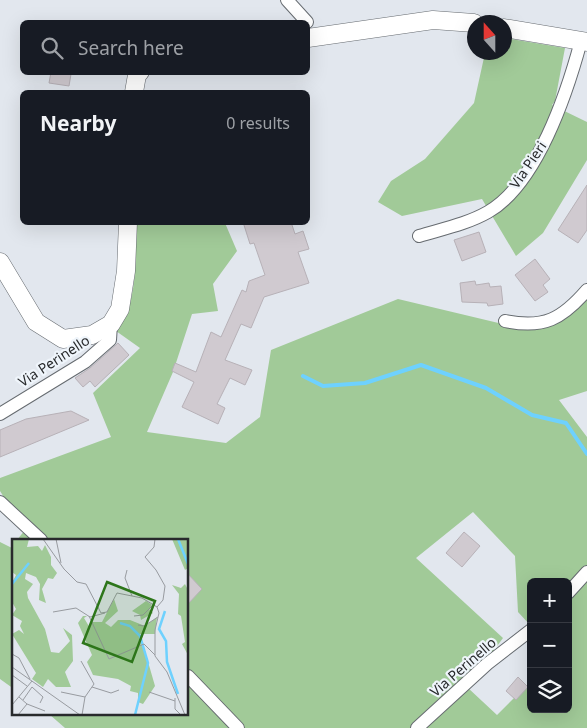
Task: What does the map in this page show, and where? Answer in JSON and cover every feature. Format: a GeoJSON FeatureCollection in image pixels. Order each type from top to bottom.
{"type":"FeatureCollection","features":[{"type":"Feature","properties":{"kind":"street"},"geometry":{"type":"LineString","coordinates":[[287,0],[302,20]]}},
{"type":"Feature","properties":{"kind":"street"},"geometry":{"type":"LineString","coordinates":[[310,30],[434,20],[467,22]]}},
{"type":"Feature","properties":{"kind":"street","name":"Via Pieri"},"geometry":{"type":"LineString","coordinates":[[419,236],[470,221],[489,211],[509,194],[533,160],[557,116],[584,41],[512,29]]}},
{"type":"Feature","properties":{"kind":"street"},"geometry":{"type":"LineString","coordinates":[[134,90],[138,75]]}},
{"type":"Feature","properties":{"kind":"street"},"geometry":{"type":"LineString","coordinates":[[0,262],[36,322],[63,339],[92,335],[113,321],[126,271],[128,225]]}},
{"type":"Feature","properties":{"kind":"street"},"geometry":{"type":"LineString","coordinates":[[505,321],[526,325],[539,324],[558,317],[570,309],[587,290]]}},
{"type":"Feature","properties":{"kind":"street","name":"Via Perinello"},"geometry":{"type":"LineString","coordinates":[[0,414],[85,362],[110,340],[113,321]]}},
{"type":"Feature","properties":{"kind":"street"},"geometry":{"type":"LineString","coordinates":[[0,502],[40,539]]}},
{"type":"Feature","properties":{"kind":"street"},"geometry":{"type":"LineString","coordinates":[[572,589],[587,572]]}},
{"type":"Feature","properties":{"kind":"street","name":"Via Perinello"},"geometry":{"type":"LineString","coordinates":[[416,728],[487,664],[527,633]]}},
{"type":"Feature","properties":{"kind":"street"},"geometry":{"type":"LineString","coordinates":[[189,677],[238,728]]}},
{"type":"Feature","properties":{"kind":"green space"},"geometry":{"type":"Polygon","coordinates":[[[512,39],[565,48],[555,101],[552,105],[587,122],[587,160],[543,233],[516,256],[482,199],[402,216],[378,202],[391,181],[425,159],[474,103],[483,60],[512,60],[512,39]]]}},
{"type":"Feature","properties":{"kind":"green space"},"geometry":{"type":"Polygon","coordinates":[[[136,225],[226,225],[237,251],[213,284],[218,311],[192,314],[173,372],[147,432],[226,443],[260,417],[271,350],[398,299],[519,328],[574,306],[587,286],[587,391],[559,400],[587,437],[587,728],[65,728],[51,716],[189,716],[189,539],[18,539],[25,530],[0,491],[0,478],[111,437],[93,393],[140,348],[116,331],[129,307],[134,279],[136,225]]]}},
{"type":"Feature","properties":{"kind":"green space"},"geometry":{"type":"Polygon","coordinates":[[[0,542],[12,548],[12,688],[0,679],[0,542]]]}},
{"type":"Feature","properties":{"kind":"building"},"geometry":{"type":"Polygon","coordinates":[[[50,75],[71,75],[69,86],[49,83],[50,75]]]}},
{"type":"Feature","properties":{"kind":"building"},"geometry":{"type":"Polygon","coordinates":[[[587,185],[587,230],[578,243],[558,230],[587,185]]]}},
{"type":"Feature","properties":{"kind":"building"},"geometry":{"type":"Polygon","coordinates":[[[244,225],[292,225],[295,234],[303,231],[309,249],[298,252],[309,283],[264,297],[251,328],[241,324],[225,360],[252,370],[245,385],[230,378],[217,404],[225,408],[218,424],[182,407],[194,382],[172,371],[175,363],[196,372],[211,332],[221,337],[242,290],[246,292],[249,281],[265,275],[254,243],[250,244],[244,225]]]}},
{"type":"Feature","properties":{"kind":"building"},"geometry":{"type":"Polygon","coordinates":[[[479,232],[486,252],[462,261],[454,240],[479,232]]]}},
{"type":"Feature","properties":{"kind":"building"},"geometry":{"type":"Polygon","coordinates":[[[535,259],[550,279],[543,285],[548,292],[535,301],[515,275],[535,259]]]}},
{"type":"Feature","properties":{"kind":"building"},"geometry":{"type":"Polygon","coordinates":[[[475,281],[476,285],[489,283],[490,287],[501,286],[503,304],[488,306],[487,303],[462,302],[460,283],[475,281]]]}},
{"type":"Feature","properties":{"kind":"building"},"geometry":{"type":"Polygon","coordinates":[[[118,343],[129,355],[95,387],[90,381],[83,387],[75,378],[90,368],[118,343]]]}},
{"type":"Feature","properties":{"kind":"building"},"geometry":{"type":"Polygon","coordinates":[[[71,411],[89,420],[0,457],[0,430],[26,419],[71,411]]]}},
{"type":"Feature","properties":{"kind":"building"},"geometry":{"type":"Polygon","coordinates":[[[464,532],[480,546],[462,567],[446,553],[464,532]]]}},
{"type":"Feature","properties":{"kind":"building"},"geometry":{"type":"Polygon","coordinates":[[[189,575],[202,589],[189,603],[189,575]]]}},
{"type":"Feature","properties":{"kind":"building"},"geometry":{"type":"Polygon","coordinates":[[[518,677],[527,686],[516,700],[506,691],[518,677]]]}},
{"type":"Feature","properties":{"kind":"waterway"},"geometry":{"type":"LineString","coordinates":[[303,376],[323,386],[365,383],[421,365],[486,388],[532,415],[566,423],[587,454]]}}]}
